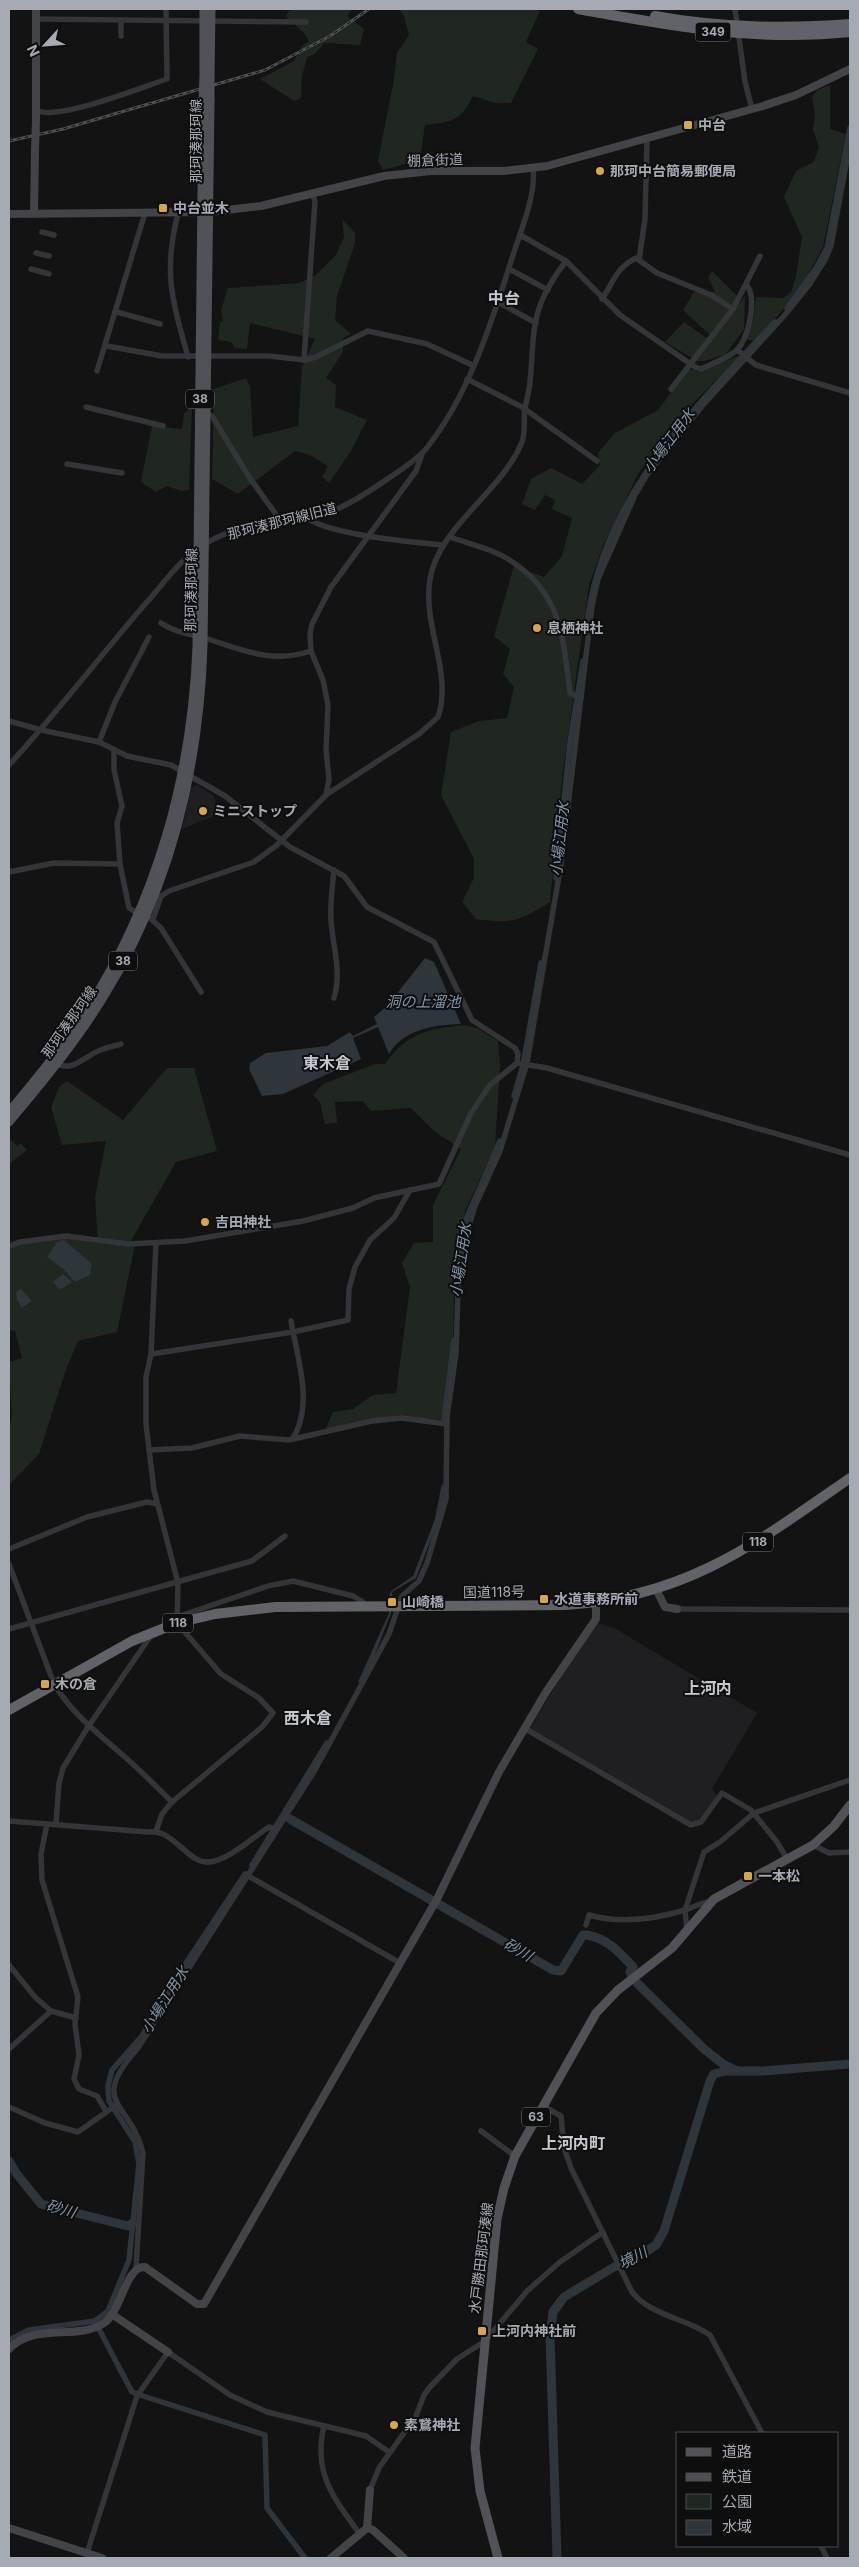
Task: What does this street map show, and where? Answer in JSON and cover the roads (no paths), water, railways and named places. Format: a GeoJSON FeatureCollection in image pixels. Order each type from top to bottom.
{"type":"FeatureCollection","features":[{"type":"Feature","properties":{"kind":"highway","name":"349"},"geometry":{"type":"LineString","coordinates":[[578,9],[683,28],[738,30],[850,24]]}},
{"type":"Feature","properties":{"kind":"highway","name":"349"},"geometry":{"type":"LineString","coordinates":[[615,9],[738,30],[788,36],[850,32]]}},
{"type":"Feature","properties":{"kind":"highway","name":"国道118号"},"geometry":{"type":"LineString","coordinates":[[9,1710],[54,1684],[177,1620],[275,1607],[541,1606],[596,1602],[656,1589],[707,1570],[751,1546],[850,1478]]}},
{"type":"Feature","properties":{"kind":"main road","name":"那珂湊那珂線"},"geometry":{"type":"LineString","coordinates":[[204,9],[208,22]]}},
{"type":"Feature","properties":{"kind":"main road","name":"那珂湊那珂線"},"geometry":{"type":"LineString","coordinates":[[9,1122],[57,1064],[104,996],[145,916],[186,773],[200,637],[206,101],[208,22],[211,9]]}},
{"type":"Feature","properties":{"kind":"main road","name":"那珂湊那珂線"},"geometry":{"type":"LineString","coordinates":[[201,546],[207,413],[204,356]]}},
{"type":"Feature","properties":{"kind":"main road","name":"那珂湊那珂線"},"geometry":{"type":"LineString","coordinates":[[9,1112],[53,1058],[87,1010],[145,916]]}},
{"type":"Feature","properties":{"kind":"main road","name":"水戸勝田那珂湊線"},"geometry":{"type":"LineString","coordinates":[[498,2558],[488,2527],[476,2464],[476,2428],[497,2219],[504,2188],[515,2156],[596,2013],[618,1990],[665,1954],[711,1902],[726,1890],[813,1845],[834,1826],[850,1805]]}},
{"type":"Feature","properties":{"kind":"street"},"geometry":{"type":"LineString","coordinates":[[34,213],[36,9]]}},
{"type":"Feature","properties":{"kind":"street"},"geometry":{"type":"LineString","coordinates":[[36,110],[42,114],[84,107],[167,79],[166,9]]}},
{"type":"Feature","properties":{"kind":"street"},"geometry":{"type":"LineString","coordinates":[[735,9],[752,109]]}},
{"type":"Feature","properties":{"kind":"street"},"geometry":{"type":"LineString","coordinates":[[36,19],[306,22]]}},
{"type":"Feature","properties":{"kind":"street"},"geometry":{"type":"LineString","coordinates":[[121,20],[121,36]]}},
{"type":"Feature","properties":{"kind":"street","name":"棚倉街道"},"geometry":{"type":"LineString","coordinates":[[9,214],[206,212],[261,206],[384,176],[409,172],[503,171],[568,162],[796,95],[850,69]]}},
{"type":"Feature","properties":{"kind":"street"},"geometry":{"type":"LineString","coordinates":[[639,260],[645,219],[648,140]]}},
{"type":"Feature","properties":{"kind":"street"},"geometry":{"type":"LineString","coordinates":[[9,2349],[19,2341],[35,2335],[96,2327],[108,2321],[113,2315],[136,2268],[143,2153],[138,2138],[115,2099],[113,2091],[117,2074],[138,2048],[250,1877],[273,1828],[315,1770],[360,1690],[389,1634],[402,1596],[414,1587],[424,1574],[444,1508],[447,1486],[445,1424],[456,1353],[458,1291],[466,1235],[475,1206],[500,1152],[523,1063],[555,906],[578,697],[596,586],[635,495],[646,476],[742,354],[784,316],[825,260],[831,246],[850,143]]}},
{"type":"Feature","properties":{"kind":"street","name":"那珂湊那珂線旧道"},"geometry":{"type":"LineString","coordinates":[[9,764],[41,730],[166,579],[201,546],[234,532],[338,508],[383,482],[422,453],[451,413],[498,302],[520,235],[534,178],[532,168]]}},
{"type":"Feature","properties":{"kind":"street"},"geometry":{"type":"LineString","coordinates":[[304,360],[315,201],[312,194]]}},
{"type":"Feature","properties":{"kind":"street"},"geometry":{"type":"LineString","coordinates":[[178,212],[169,263],[170,291],[188,357]]}},
{"type":"Feature","properties":{"kind":"street"},"geometry":{"type":"LineString","coordinates":[[98,371],[145,213]]}},
{"type":"Feature","properties":{"kind":"street"},"geometry":{"type":"LineString","coordinates":[[42,232],[54,235]]}},
{"type":"Feature","properties":{"kind":"street"},"geometry":{"type":"LineString","coordinates":[[520,235],[566,261],[581,273],[602,299],[690,364],[701,368],[742,354]]}},
{"type":"Feature","properties":{"kind":"street"},"geometry":{"type":"LineString","coordinates":[[36,253],[49,256]]}},
{"type":"Feature","properties":{"kind":"street"},"geometry":{"type":"LineString","coordinates":[[671,389],[733,310],[760,256]]}},
{"type":"Feature","properties":{"kind":"street"},"geometry":{"type":"LineString","coordinates":[[602,299],[622,265],[636,258],[657,273],[711,295],[733,310]]}},
{"type":"Feature","properties":{"kind":"street"},"geometry":{"type":"LineString","coordinates":[[145,916],[161,896],[169,891],[254,862],[281,840],[326,795],[419,734],[438,717],[442,689],[430,624],[428,595],[432,565],[443,545],[489,491],[517,453],[525,431],[524,411],[530,385],[530,357],[540,304],[566,261]]}},
{"type":"Feature","properties":{"kind":"street"},"geometry":{"type":"LineString","coordinates":[[31,269],[49,274]]}},
{"type":"Feature","properties":{"kind":"street"},"geometry":{"type":"LineString","coordinates":[[509,269],[548,290]]}},
{"type":"Feature","properties":{"kind":"street"},"geometry":{"type":"LineString","coordinates":[[742,354],[750,321],[752,298],[747,285]]}},
{"type":"Feature","properties":{"kind":"street"},"geometry":{"type":"LineString","coordinates":[[498,302],[536,323]]}},
{"type":"Feature","properties":{"kind":"street"},"geometry":{"type":"LineString","coordinates":[[117,312],[160,324]]}},
{"type":"Feature","properties":{"kind":"street"},"geometry":{"type":"LineString","coordinates":[[106,346],[162,356],[269,356],[304,360],[316,357],[368,331],[427,344],[472,365]]}},
{"type":"Feature","properties":{"kind":"street"},"geometry":{"type":"LineString","coordinates":[[742,354],[766,369],[850,393]]}},
{"type":"Feature","properties":{"kind":"street"},"geometry":{"type":"LineString","coordinates":[[467,379],[522,407],[524,411],[597,461]]}},
{"type":"Feature","properties":{"kind":"street"},"geometry":{"type":"LineString","coordinates":[[86,407],[163,426]]}},
{"type":"Feature","properties":{"kind":"street"},"geometry":{"type":"LineString","coordinates":[[207,413],[212,416],[249,477],[280,520]]}},
{"type":"Feature","properties":{"kind":"street"},"geometry":{"type":"LineString","coordinates":[[326,795],[329,779],[326,750],[328,705],[323,680],[311,651],[310,634],[321,605],[331,588],[416,471],[422,453]]}},
{"type":"Feature","properties":{"kind":"street"},"geometry":{"type":"LineString","coordinates":[[67,464],[122,473]]}},
{"type":"Feature","properties":{"kind":"street"},"geometry":{"type":"LineString","coordinates":[[303,515],[339,530],[388,540],[443,545]]}},
{"type":"Feature","properties":{"kind":"street"},"geometry":{"type":"LineString","coordinates":[[450,537],[511,560],[541,584],[557,619],[564,650],[570,693],[578,697]]}},
{"type":"Feature","properties":{"kind":"street"},"geometry":{"type":"LineString","coordinates":[[161,623],[242,651],[266,656],[294,656],[311,651]]}},
{"type":"Feature","properties":{"kind":"street"},"geometry":{"type":"LineString","coordinates":[[99,742],[115,702],[149,637]]}},
{"type":"Feature","properties":{"kind":"street"},"geometry":{"type":"LineString","coordinates":[[9,721],[99,742],[114,752],[171,765],[233,802],[281,840],[348,879],[367,908],[434,942],[472,1020],[515,1048],[523,1063],[850,1155]]}},
{"type":"Feature","properties":{"kind":"street"},"geometry":{"type":"LineString","coordinates":[[114,752],[114,770],[122,806],[118,823],[120,864],[129,908],[145,916],[201,992]]}},
{"type":"Feature","properties":{"kind":"street"},"geometry":{"type":"LineString","coordinates":[[9,872],[54,863],[120,864]]}},
{"type":"Feature","properties":{"kind":"street"},"geometry":{"type":"LineString","coordinates":[[334,870],[331,920],[338,960],[337,987],[334,998]]}},
{"type":"Feature","properties":{"kind":"street"},"geometry":{"type":"LineString","coordinates":[[57,1064],[64,1068],[71,1066],[101,1050],[121,1044]]}},
{"type":"Feature","properties":{"kind":"street"},"geometry":{"type":"LineString","coordinates":[[9,1246],[37,1239],[66,1236],[107,1242],[156,1243],[185,1241],[297,1222],[353,1208],[374,1198],[440,1184],[471,1113],[490,1085],[523,1063]]}},
{"type":"Feature","properties":{"kind":"street"},"geometry":{"type":"LineString","coordinates":[[151,1354],[293,1332],[348,1320],[350,1289],[355,1267],[370,1240],[394,1218],[410,1190]]}},
{"type":"Feature","properties":{"kind":"street"},"geometry":{"type":"LineString","coordinates":[[156,1243],[151,1354],[146,1377],[146,1424],[157,1504],[178,1583],[177,1620],[221,1674],[259,1698],[272,1713],[262,1727],[172,1802],[162,1814],[156,1830]]}},
{"type":"Feature","properties":{"kind":"street"},"geometry":{"type":"LineString","coordinates":[[291,1321],[302,1376],[303,1396],[302,1417],[293,1438]]}},
{"type":"Feature","properties":{"kind":"street"},"geometry":{"type":"LineString","coordinates":[[149,1450],[192,1448],[240,1436],[288,1440],[372,1421],[402,1418],[445,1424]]}},
{"type":"Feature","properties":{"kind":"street"},"geometry":{"type":"LineString","coordinates":[[9,1549],[87,1517],[147,1502],[157,1504]]}},
{"type":"Feature","properties":{"kind":"street"},"geometry":{"type":"LineString","coordinates":[[9,1629],[252,1561],[285,1536]]}},
{"type":"Feature","properties":{"kind":"street"},"geometry":{"type":"LineString","coordinates":[[9,1564],[29,1623],[54,1684],[64,1701],[88,1727],[140,1770],[172,1802]]}},
{"type":"Feature","properties":{"kind":"street"},"geometry":{"type":"LineString","coordinates":[[177,1620],[268,1586],[293,1581],[353,1596],[363,1602],[366,1607]]}},
{"type":"Feature","properties":{"kind":"street"},"geometry":{"type":"LineString","coordinates":[[656,1589],[664,1606],[677,1609],[850,1610]]}},
{"type":"Feature","properties":{"kind":"street"},"geometry":{"type":"LineString","coordinates":[[136,2268],[145,2267],[197,2304],[204,2304],[441,1891],[461,1854],[479,1808],[524,1728],[558,1673],[596,1619],[596,1602]]}},
{"type":"Feature","properties":{"kind":"street"},"geometry":{"type":"LineString","coordinates":[[56,1824],[60,1774],[88,1727],[153,1632]]}},
{"type":"Feature","properties":{"kind":"street"},"geometry":{"type":"LineString","coordinates":[[524,1728],[691,1825],[701,1822],[722,1792],[754,1813],[777,1842],[787,1859]]}},
{"type":"Feature","properties":{"kind":"street"},"geometry":{"type":"LineString","coordinates":[[687,1931],[685,1910],[704,1852],[720,1842],[754,1813],[850,1780]]}},
{"type":"Feature","properties":{"kind":"street"},"geometry":{"type":"LineString","coordinates":[[9,1821],[148,1832],[156,1830],[166,1834],[198,1859],[207,1862],[216,1860],[273,1828]]}},
{"type":"Feature","properties":{"kind":"street"},"geometry":{"type":"LineString","coordinates":[[47,1824],[41,1854],[42,1880],[78,1997],[76,2018],[79,2055],[74,2074],[75,2084],[79,2089],[97,2096],[108,2110]]}},
{"type":"Feature","properties":{"kind":"street"},"geometry":{"type":"LineString","coordinates":[[813,1845],[829,1854],[850,1852]]}},
{"type":"Feature","properties":{"kind":"street"},"geometry":{"type":"LineString","coordinates":[[250,1877],[400,1963]]}},
{"type":"Feature","properties":{"kind":"street"},"geometry":{"type":"LineString","coordinates":[[586,1925],[589,1915],[613,1920],[637,1919],[685,1910],[711,1902]]}},
{"type":"Feature","properties":{"kind":"street"},"geometry":{"type":"LineString","coordinates":[[9,1965],[35,1997],[51,2011],[76,2018]]}},
{"type":"Feature","properties":{"kind":"street"},"geometry":{"type":"LineString","coordinates":[[9,2049],[51,2011]]}},
{"type":"Feature","properties":{"kind":"street"},"geometry":{"type":"LineString","coordinates":[[9,2107],[45,2123],[78,2132],[115,2106]]}},
{"type":"Feature","properties":{"kind":"street"},"geometry":{"type":"LineString","coordinates":[[543,2106],[561,2116],[566,2156],[632,2292],[644,2304],[701,2328],[714,2340],[761,2432]]}},
{"type":"Feature","properties":{"kind":"street"},"geometry":{"type":"LineString","coordinates":[[481,2131],[515,2156]]}},
{"type":"Feature","properties":{"kind":"street"},"geometry":{"type":"LineString","coordinates":[[367,2528],[370,2490],[378,2468],[416,2416],[424,2395],[430,2387],[457,2359],[485,2341],[528,2290],[560,2262],[603,2232]]}},
{"type":"Feature","properties":{"kind":"street"},"geometry":{"type":"LineString","coordinates":[[113,2315],[230,2395],[267,2412],[366,2436],[389,2452]]}},
{"type":"Feature","properties":{"kind":"street"},"geometry":{"type":"LineString","coordinates":[[87,2553],[137,2396],[168,2352]]}},
{"type":"Feature","properties":{"kind":"street"},"geometry":{"type":"LineString","coordinates":[[324,2426],[320,2442],[327,2485],[359,2533]]}},
{"type":"Feature","properties":{"kind":"street"},"geometry":{"type":"LineString","coordinates":[[9,2528],[102,2558]]}},
{"type":"Feature","properties":{"kind":"street"},"geometry":{"type":"LineString","coordinates":[[331,2558],[367,2528]]}},
{"type":"Feature","properties":{"kind":"street"},"geometry":{"type":"LineString","coordinates":[[367,2528],[373,2530],[404,2558]]}},
{"type":"Feature","properties":{"kind":"street"},"geometry":{"type":"LineString","coordinates":[[821,2547],[827,2558]]}},
{"type":"Feature","properties":{"kind":"water","name":"洞の上溜池"},"geometry":{"type":"Polygon","coordinates":[[[425,958],[434,962],[461,1024],[430,1027],[420,1030],[402,1039],[389,1054],[378,1027],[353,1038],[361,1059],[283,1094],[262,1096],[249,1069],[250,1063],[266,1053],[327,1046],[350,1032],[353,1036],[377,1024],[374,1017],[388,1005],[425,958]]]}},
{"type":"Feature","properties":{"kind":"water"},"geometry":{"type":"Polygon","coordinates":[[[64,1240],[92,1264],[90,1275],[75,1282],[62,1268],[47,1257],[57,1242],[64,1240]]]}},
{"type":"Feature","properties":{"kind":"water"},"geometry":{"type":"Polygon","coordinates":[[[63,1274],[72,1282],[60,1290],[53,1282],[63,1274]]]}},
{"type":"Feature","properties":{"kind":"water"},"geometry":{"type":"Polygon","coordinates":[[[21,1289],[32,1301],[22,1308],[17,1300],[16,1292],[21,1289]]]}},
{"type":"Feature","properties":{"kind":"water"},"geometry":{"type":"Polygon","coordinates":[[[437,1514],[440,1516],[416,1578],[392,1592],[391,1613],[370,1667],[361,1683],[358,1682],[389,1613],[388,1599],[391,1591],[413,1576],[437,1514]]]}},
{"type":"Feature","properties":{"kind":"waterway","name":"小場江用水"},"geometry":{"type":"LineString","coordinates":[[787,308],[816,268],[827,248],[850,128]]}},
{"type":"Feature","properties":{"kind":"waterway","name":"小場江用水"},"geometry":{"type":"LineString","coordinates":[[586,632],[594,585],[609,541],[629,501],[653,462],[681,425],[775,322]]}},
{"type":"Feature","properties":{"kind":"waterway","name":"小場江用水"},"geometry":{"type":"LineString","coordinates":[[556,878],[570,742],[583,661]]}},
{"type":"Feature","properties":{"kind":"waterway","name":"小場江用水"},"geometry":{"type":"LineString","coordinates":[[514,1096],[523,1065],[541,963]]}},
{"type":"Feature","properties":{"kind":"waterway","name":"小場江用水"},"geometry":{"type":"LineString","coordinates":[[457,1281],[467,1217],[500,1141]]}},
{"type":"Feature","properties":{"kind":"waterway","name":"小場江用水"},"geometry":{"type":"LineString","coordinates":[[444,1420],[454,1340]]}},
{"type":"Feature","properties":{"kind":"waterway","name":"小場江用水"},"geometry":{"type":"LineString","coordinates":[[438,1517],[444,1487]]}},
{"type":"Feature","properties":{"kind":"waterway","name":"小場江用水"},"geometry":{"type":"LineString","coordinates":[[252,1865],[327,1743]]}},
{"type":"Feature","properties":{"kind":"waterway","name":"砂川"},"geometry":{"type":"LineString","coordinates":[[290,1819],[433,1901]]}},
{"type":"Feature","properties":{"kind":"waterway","name":"小場江用水"},"geometry":{"type":"LineString","coordinates":[[9,2340],[29,2330],[95,2321],[108,2311],[129,2260],[139,2164],[135,2142],[109,2101],[108,2086],[112,2070],[142,2036],[184,1966],[245,1874]]}},
{"type":"Feature","properties":{"kind":"waterway","name":"砂川"},"geometry":{"type":"LineString","coordinates":[[438,1904],[553,1970],[561,1971],[583,1935]]}},
{"type":"Feature","properties":{"kind":"waterway","name":"砂川"},"geometry":{"type":"LineString","coordinates":[[587,1935],[607,1943],[618,1951],[633,1967],[630,1972],[632,1975]]}},
{"type":"Feature","properties":{"kind":"waterway","name":"砂川"},"geometry":{"type":"LineString","coordinates":[[637,1983],[704,2049],[723,2064],[735,2070]]}},
{"type":"Feature","properties":{"kind":"waterway","name":"境川"},"geometry":{"type":"LineString","coordinates":[[557,2558],[550,2335],[553,2312],[564,2297],[614,2267],[641,2255],[656,2245],[664,2231],[710,2081],[714,2074],[726,2071],[763,2071],[850,2064]]}},
{"type":"Feature","properties":{"kind":"waterway","name":"砂川"},"geometry":{"type":"LineString","coordinates":[[9,2161],[16,2173],[41,2204],[128,2226],[133,2223]]}},
{"type":"Feature","properties":{"kind":"waterway"},"geometry":{"type":"LineString","coordinates":[[100,2331],[132,2392],[137,2394]]}},
{"type":"Feature","properties":{"kind":"waterway"},"geometry":{"type":"LineString","coordinates":[[140,2395],[265,2435],[267,2508],[305,2558]]}},
{"type":"Feature","properties":{"kind":"railway"},"geometry":{"type":"LineString","coordinates":[[9,141],[63,129],[265,70],[330,36],[369,9]]}},
{"type":"Feature","properties":{"kind":"place","name":"中台"},"geometry":{"type":"Point","coordinates":[688,125]}},
{"type":"Feature","properties":{"kind":"place","name":"那珂中台簡易郵便局"},"geometry":{"type":"Point","coordinates":[600,171]}},
{"type":"Feature","properties":{"kind":"place","name":"中台並木"},"geometry":{"type":"Point","coordinates":[163,208]}},
{"type":"Feature","properties":{"kind":"place","name":"息栖神社"},"geometry":{"type":"Point","coordinates":[537,628]}},
{"type":"Feature","properties":{"kind":"place","name":"ミニストップ"},"geometry":{"type":"Point","coordinates":[203,811]}},
{"type":"Feature","properties":{"kind":"place","name":"吉田神社"},"geometry":{"type":"Point","coordinates":[205,1222]}},
{"type":"Feature","properties":{"kind":"place","name":"水道事務所前"},"geometry":{"type":"Point","coordinates":[544,1599]}},
{"type":"Feature","properties":{"kind":"place","name":"山崎橋"},"geometry":{"type":"Point","coordinates":[392,1602]}},
{"type":"Feature","properties":{"kind":"place","name":"木の倉"},"geometry":{"type":"Point","coordinates":[45,1684]}},
{"type":"Feature","properties":{"kind":"place","name":"一本松"},"geometry":{"type":"Point","coordinates":[748,1876]}},
{"type":"Feature","properties":{"kind":"place","name":"上河内神社前"},"geometry":{"type":"Point","coordinates":[482,2331]}},
{"type":"Feature","properties":{"kind":"place","name":"素鵞神社"},"geometry":{"type":"Point","coordinates":[394,2425]}},
{"type":"Feature","properties":{"kind":"district","name":"中台"},"geometry":{"type":"Point","coordinates":[504,298]}},
{"type":"Feature","properties":{"kind":"district","name":"東木倉"},"geometry":{"type":"Point","coordinates":[327,1063]}},
{"type":"Feature","properties":{"kind":"district","name":"上河内"},"geometry":{"type":"Point","coordinates":[708,1688]}},
{"type":"Feature","properties":{"kind":"district","name":"西木倉"},"geometry":{"type":"Point","coordinates":[308,1718]}},
{"type":"Feature","properties":{"kind":"district","name":"上河内町"},"geometry":{"type":"Point","coordinates":[573,2143]}}]}
